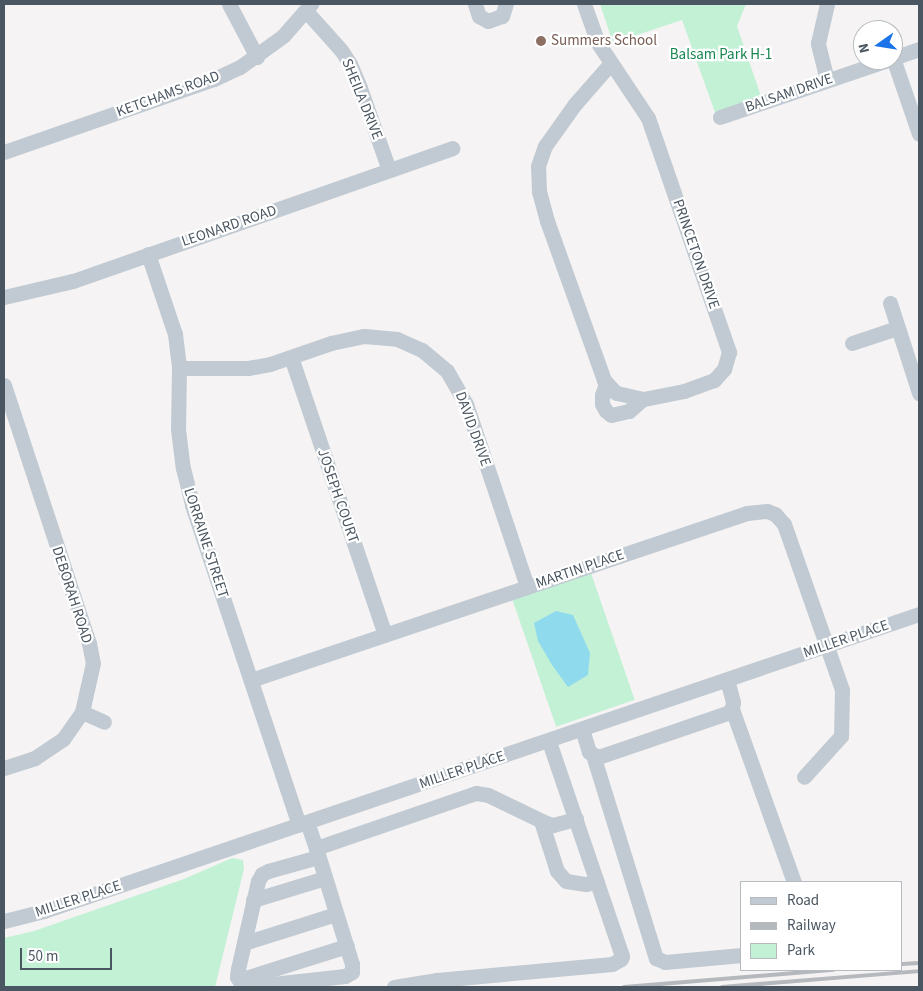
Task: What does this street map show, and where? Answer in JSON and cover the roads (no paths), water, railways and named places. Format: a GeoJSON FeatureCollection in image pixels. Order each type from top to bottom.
{"type":"FeatureCollection","features":[{"type":"Feature","properties":{"kind":"street"},"geometry":{"type":"LineString","coordinates":[[229,4],[257,57]]}},
{"type":"Feature","properties":{"kind":"street"},"geometry":{"type":"LineString","coordinates":[[475,4],[479,16],[488,21],[502,16],[506,4]]}},
{"type":"Feature","properties":{"kind":"street","name":"PRINCETON DRIVE"},"geometry":{"type":"LineString","coordinates":[[584,4],[598,43],[610,64],[648,118],[729,352],[724,369],[714,380],[684,391],[642,399],[633,399],[616,393],[606,384],[594,357],[547,221],[539,192],[538,166],[550,139],[575,104],[610,64]]}},
{"type":"Feature","properties":{"kind":"street"},"geometry":{"type":"LineString","coordinates":[[827,4],[818,43],[827,80]]}},
{"type":"Feature","properties":{"kind":"street","name":"KETCHAMS ROAD"},"geometry":{"type":"LineString","coordinates":[[4,152],[214,79],[257,57],[283,36],[309,7]]}},
{"type":"Feature","properties":{"kind":"street","name":"SHEILA DRIVE"},"geometry":{"type":"LineString","coordinates":[[309,7],[350,64],[389,170]]}},
{"type":"Feature","properties":{"kind":"street"},"geometry":{"type":"LineString","coordinates":[[903,55],[919,49]]}},
{"type":"Feature","properties":{"kind":"street","name":"BALSAM DRIVE"},"geometry":{"type":"LineString","coordinates":[[720,117],[857,70]]}},
{"type":"Feature","properties":{"kind":"street"},"geometry":{"type":"LineString","coordinates":[[897,70],[919,134]]}},
{"type":"Feature","properties":{"kind":"street","name":"LEONARD ROAD"},"geometry":{"type":"LineString","coordinates":[[4,297],[73,281],[452,148]]}},
{"type":"Feature","properties":{"kind":"street","name":"LORRAINE STREET"},"geometry":{"type":"LineString","coordinates":[[148,254],[175,334],[179,368],[178,429],[183,468],[192,505],[251,680],[303,823],[317,852],[352,964],[352,972],[345,976],[244,987],[238,980]]}},
{"type":"Feature","properties":{"kind":"street"},"geometry":{"type":"LineString","coordinates":[[890,303],[919,393]]}},
{"type":"Feature","properties":{"kind":"street"},"geometry":{"type":"LineString","coordinates":[[852,343],[897,328]]}},
{"type":"Feature","properties":{"kind":"street","name":"DAVID DRIVE"},"geometry":{"type":"LineString","coordinates":[[179,368],[248,368],[291,357],[331,343],[364,336],[378,336],[397,340],[422,350],[447,371],[466,404],[527,586]]}},
{"type":"Feature","properties":{"kind":"street","name":"JOSEPH COURT"},"geometry":{"type":"LineString","coordinates":[[291,357],[385,634]]}},
{"type":"Feature","properties":{"kind":"street","name":"PRINCETON DRIVE"},"geometry":{"type":"LineString","coordinates":[[606,384],[602,395],[602,404],[611,415],[629,411],[642,399]]}},
{"type":"Feature","properties":{"kind":"street","name":"DEBORAH ROAD"},"geometry":{"type":"LineString","coordinates":[[4,385],[89,643],[93,664],[82,712],[63,738],[46,752],[24,762],[4,768]]}},
{"type":"Feature","properties":{"kind":"street","name":"MARTIN PLACE"},"geometry":{"type":"LineString","coordinates":[[251,680],[747,513],[767,511],[775,514],[784,524],[825,646],[842,690],[841,736],[804,777]]}},
{"type":"Feature","properties":{"kind":"street","name":"MILLER PLACE"},"geometry":{"type":"LineString","coordinates":[[4,921],[44,911],[825,646],[919,616]]}},
{"type":"Feature","properties":{"kind":"street"},"geometry":{"type":"LineString","coordinates":[[727,680],[733,702],[732,709],[794,881]]}},
{"type":"Feature","properties":{"kind":"street"},"geometry":{"type":"LineString","coordinates":[[582,729],[589,752],[598,758],[727,713],[732,709]]}},
{"type":"Feature","properties":{"kind":"street"},"geometry":{"type":"LineString","coordinates":[[82,712],[104,722]]}},
{"type":"Feature","properties":{"kind":"street"},"geometry":{"type":"LineString","coordinates":[[394,987],[437,980],[618,962],[622,956],[549,741]]}},
{"type":"Feature","properties":{"kind":"street"},"geometry":{"type":"LineString","coordinates":[[593,755],[656,958],[664,962],[740,955]]}},
{"type":"Feature","properties":{"kind":"street"},"geometry":{"type":"LineString","coordinates":[[347,946],[238,980],[238,969],[253,900],[262,874],[476,793],[488,795],[553,825],[576,818]]}},
{"type":"Feature","properties":{"kind":"street"},"geometry":{"type":"LineString","coordinates":[[541,821],[557,871],[566,881],[586,884],[597,882]]}},
{"type":"Feature","properties":{"kind":"street"},"geometry":{"type":"LineString","coordinates":[[253,900],[325,878]]}},
{"type":"Feature","properties":{"kind":"street"},"geometry":{"type":"LineString","coordinates":[[244,944],[336,914]]}},
{"type":"Feature","properties":{"kind":"water"},"geometry":{"type":"Polygon","coordinates":[[[556,611],[573,615],[590,653],[588,675],[568,687],[538,641],[534,623],[556,611]]]}},
{"type":"Feature","properties":{"kind":"railway"},"geometry":{"type":"LineString","coordinates":[[903,964],[919,963]]}},
{"type":"Feature","properties":{"kind":"railway"},"geometry":{"type":"LineString","coordinates":[[624,987],[821,971]]}},
{"type":"Feature","properties":{"kind":"railway"},"geometry":{"type":"LineString","coordinates":[[722,987],[919,971]]}},
{"type":"Feature","properties":{"kind":"place","name":"Summers School"},"geometry":{"type":"Point","coordinates":[541,41]}},
{"type":"Feature","properties":{"kind":"park label","name":"Balsam Park H-1"},"geometry":{"type":"Point","coordinates":[721,55]}}]}
